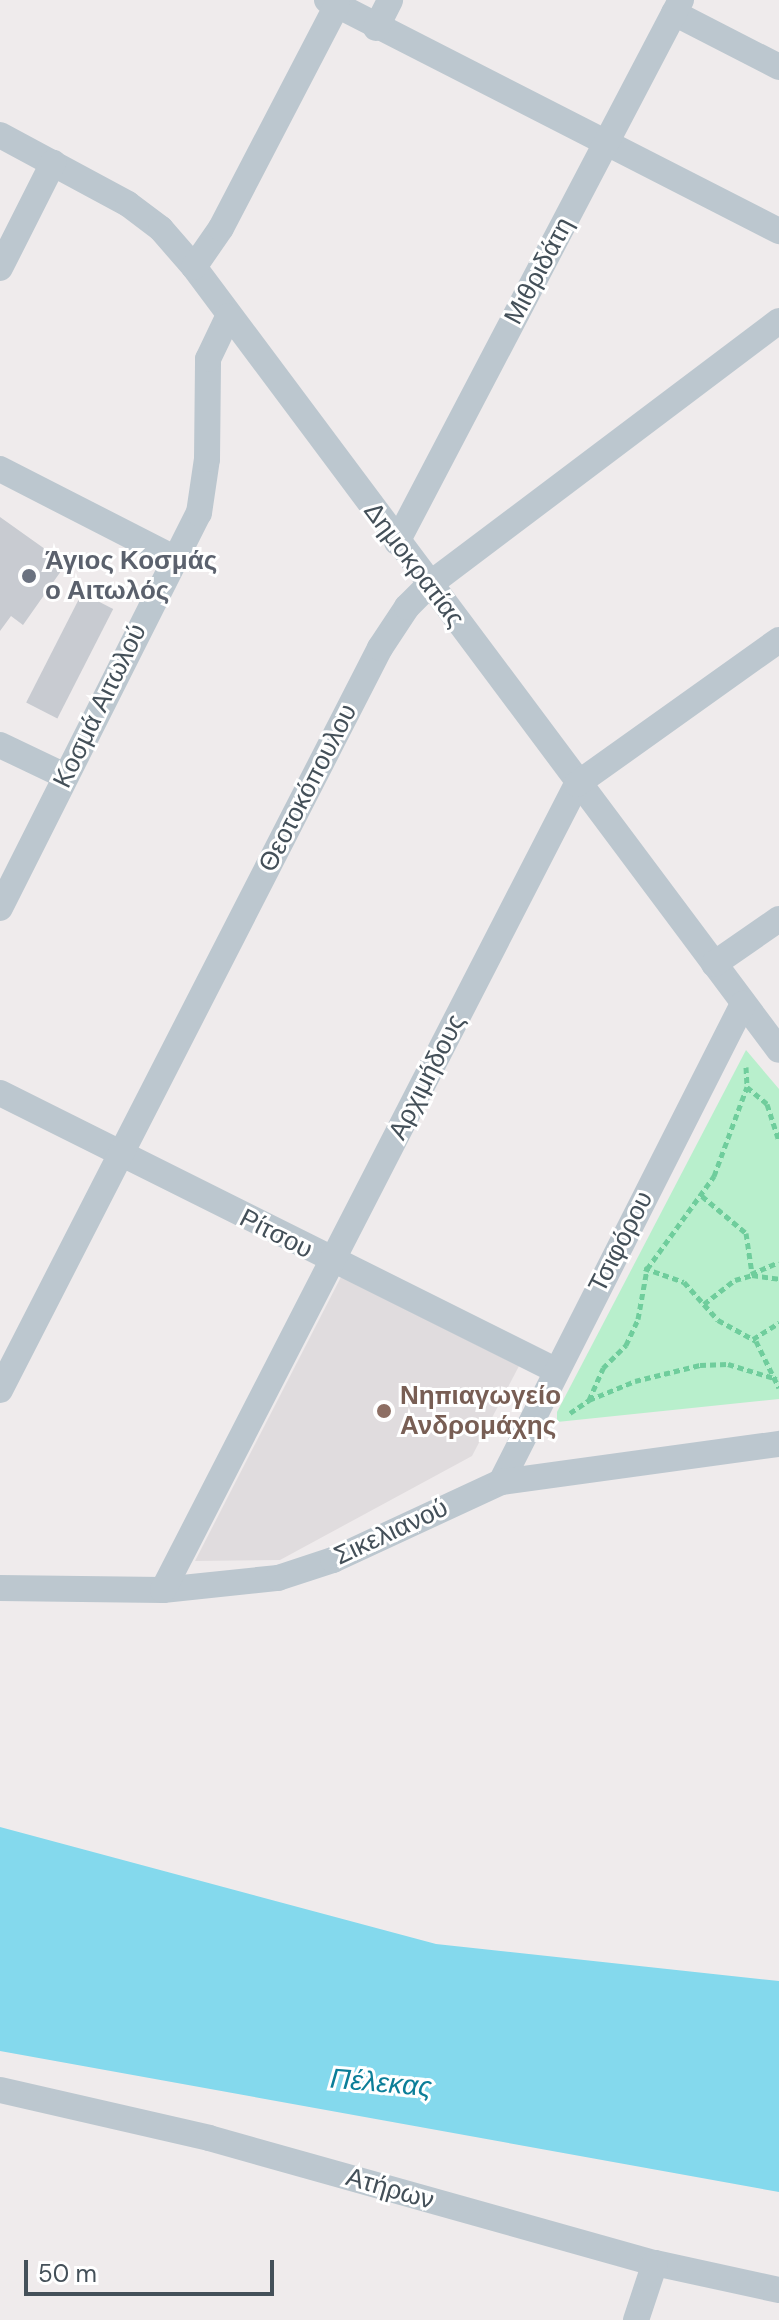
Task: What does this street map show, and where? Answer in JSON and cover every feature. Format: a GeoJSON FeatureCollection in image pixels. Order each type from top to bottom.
{"type":"FeatureCollection","features":[{"type":"Feature","properties":{"kind":"street"},"geometry":{"type":"LineString","coordinates":[[376,28],[390,0]]}},
{"type":"Feature","properties":{"kind":"street"},"geometry":{"type":"LineString","coordinates":[[194,267],[221,228],[332,2],[376,28],[779,231]]}},
{"type":"Feature","properties":{"kind":"street"},"geometry":{"type":"LineString","coordinates":[[677,7],[779,67]]}},
{"type":"Feature","properties":{"kind":"street","name":"Μιθριδάτη"},"geometry":{"type":"LineString","coordinates":[[397,542],[677,7]]}},
{"type":"Feature","properties":{"kind":"street","name":"Δημοκρατίας"},"geometry":{"type":"LineString","coordinates":[[0,135],[128,204],[161,229],[194,267],[228,317],[779,1050]]}},
{"type":"Feature","properties":{"kind":"street"},"geometry":{"type":"LineString","coordinates":[[0,268],[53,163]]}},
{"type":"Feature","properties":{"kind":"street","name":"Κοσμά Αιτωλού"},"geometry":{"type":"LineString","coordinates":[[0,908],[199,513],[207,459],[208,359],[228,317]]}},
{"type":"Feature","properties":{"kind":"street","name":"Θεοτοκόπουλου"},"geometry":{"type":"LineString","coordinates":[[0,1390],[380,648],[430,584],[779,321]]}},
{"type":"Feature","properties":{"kind":"street"},"geometry":{"type":"LineString","coordinates":[[0,469],[174,558]]}},
{"type":"Feature","properties":{"kind":"street","name":"Αρχιμήδους"},"geometry":{"type":"LineString","coordinates":[[163,1590],[577,784],[779,640]]}},
{"type":"Feature","properties":{"kind":"street"},"geometry":{"type":"LineString","coordinates":[[0,745],[65,776]]}},
{"type":"Feature","properties":{"kind":"street"},"geometry":{"type":"LineString","coordinates":[[714,964],[779,919]]}},
{"type":"Feature","properties":{"kind":"street","name":"Τσιφόρου"},"geometry":{"type":"LineString","coordinates":[[501,1482],[555,1370],[743,1004]]}},
{"type":"Feature","properties":{"kind":"street","name":"Ρίτσου"},"geometry":{"type":"LineString","coordinates":[[0,1093],[120,1156],[555,1370]]}},
{"type":"Feature","properties":{"kind":"street","name":"Σικελιανού"},"geometry":{"type":"LineString","coordinates":[[0,1588],[163,1590],[278,1578],[333,1560],[501,1482],[779,1444]]}},
{"type":"Feature","properties":{"kind":"street","name":"Ατήρων"},"geometry":{"type":"LineString","coordinates":[[0,2090],[209,2138],[655,2263],[779,2290]]}},
{"type":"Feature","properties":{"kind":"street"},"geometry":{"type":"LineString","coordinates":[[636,2320],[655,2263]]}},
{"type":"Feature","properties":{"kind":"path"},"geometry":{"type":"LineString","coordinates":[[589,1400],[603,1368],[626,1345],[638,1319],[647,1269],[702,1196],[726,1149],[747,1087],[746,1062]]}},
{"type":"Feature","properties":{"kind":"path"},"geometry":{"type":"LineString","coordinates":[[747,1087],[767,1104],[779,1140]]}},
{"type":"Feature","properties":{"kind":"path"},"geometry":{"type":"LineString","coordinates":[[702,1196],[746,1233],[752,1273]]}},
{"type":"Feature","properties":{"kind":"path"},"geometry":{"type":"LineString","coordinates":[[704,1304],[744,1277],[779,1262]]}},
{"type":"Feature","properties":{"kind":"path"},"geometry":{"type":"LineString","coordinates":[[647,1269],[684,1282],[718,1320],[753,1339],[778,1379],[779,1388]]}},
{"type":"Feature","properties":{"kind":"path"},"geometry":{"type":"LineString","coordinates":[[744,1277],[779,1279]]}},
{"type":"Feature","properties":{"kind":"path"},"geometry":{"type":"LineString","coordinates":[[753,1339],[779,1323]]}},
{"type":"Feature","properties":{"kind":"path"},"geometry":{"type":"LineString","coordinates":[[557,1422],[589,1400],[635,1381],[700,1365],[728,1364],[778,1379]]}},
{"type":"Feature","properties":{"kind":"shaded area","name":"Νηπιαγωγείο Ανδρομάχης"},"geometry":{"type":"Polygon","coordinates":[[[341,1277],[519,1366],[472,1456],[280,1560],[195,1561],[341,1277]]]}},
{"type":"Feature","properties":{"kind":"green space"},"geometry":{"type":"Polygon","coordinates":[[[746,1050],[779,1089],[779,1399],[557,1422],[557,1412],[746,1050]]]}},
{"type":"Feature","properties":{"kind":"water","name":"Πέλεκας"},"geometry":{"type":"Polygon","coordinates":[[[0,1827],[436,1944],[779,1981],[779,2192],[0,2051],[0,1827]]]}},
{"type":"Feature","properties":{"kind":"building","name":"Άγιος Κοσμάς ο Αιτωλός"},"geometry":{"type":"Polygon","coordinates":[[[0,517],[66,564],[23,625],[11,616],[0,631],[0,517]]]}},
{"type":"Feature","properties":{"kind":"building"},"geometry":{"type":"Polygon","coordinates":[[[82,593],[113,609],[57,718],[26,703],[82,593]]]}},
{"type":"Feature","properties":{"kind":"place","name":"Άγιος Κοσμάς ο Αιτωλός"},"geometry":{"type":"Point","coordinates":[29,576]}},
{"type":"Feature","properties":{"kind":"place","name":"Νηπιαγωγείο Ανδρομάχης"},"geometry":{"type":"Point","coordinates":[384,1411]}}]}
